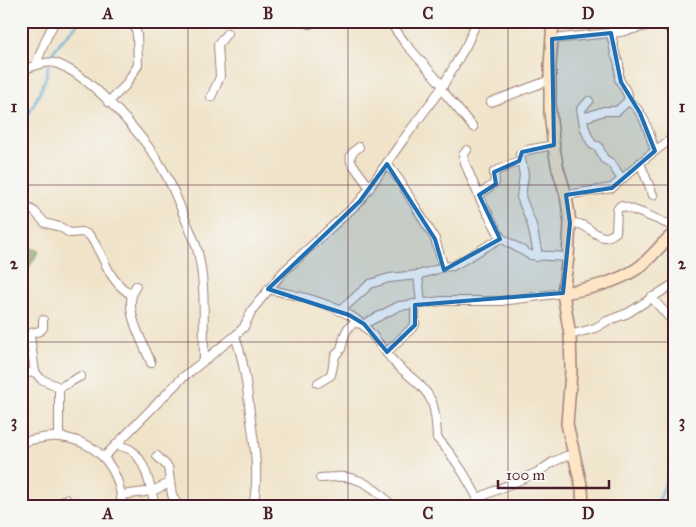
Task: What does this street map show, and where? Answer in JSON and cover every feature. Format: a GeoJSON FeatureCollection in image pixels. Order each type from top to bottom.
{"type":"FeatureCollection","features":[{"type":"Feature","properties":{"kind":"street"},"geometry":{"type":"LineString","coordinates":[[36,64],[55,21]]}},
{"type":"Feature","properties":{"kind":"street"},"geometry":{"type":"LineString","coordinates":[[108,102],[125,86],[138,65],[137,35],[134,21]]}},
{"type":"Feature","properties":{"kind":"street"},"geometry":{"type":"LineString","coordinates":[[301,21],[310,24]]}},
{"type":"Feature","properties":{"kind":"street"},"geometry":{"type":"LineString","coordinates":[[389,21],[473,127]]}},
{"type":"Feature","properties":{"kind":"street"},"geometry":{"type":"LineString","coordinates":[[104,457],[182,378],[235,336],[244,326],[252,310],[283,272],[360,201],[442,88],[468,44],[477,21]]}},
{"type":"Feature","properties":{"kind":"street"},"geometry":{"type":"LineString","coordinates":[[553,21],[550,112],[558,169],[566,195],[570,223],[563,293],[570,335],[571,371],[567,416],[582,488],[583,506]]}},
{"type":"Feature","properties":{"kind":"street"},"geometry":{"type":"LineString","coordinates":[[583,118],[604,111],[617,111],[628,101],[628,95],[619,79],[619,64],[615,54],[612,33],[613,21]]}},
{"type":"Feature","properties":{"kind":"street"},"geometry":{"type":"LineString","coordinates":[[552,39],[612,33],[646,24],[664,22],[675,36]]}},
{"type":"Feature","properties":{"kind":"street"},"geometry":{"type":"LineString","coordinates":[[211,97],[220,77],[218,45],[228,33]]}},
{"type":"Feature","properties":{"kind":"street"},"geometry":{"type":"LineString","coordinates":[[21,69],[36,64],[48,63],[59,65],[78,75],[130,125],[160,164],[197,247],[203,287],[204,360]]}},
{"type":"Feature","properties":{"kind":"street"},"geometry":{"type":"LineString","coordinates":[[490,102],[550,80]]}},
{"type":"Feature","properties":{"kind":"street"},"geometry":{"type":"LineString","coordinates":[[589,101],[582,106],[585,129],[593,145],[598,146],[604,159],[611,163],[622,178]]}},
{"type":"Feature","properties":{"kind":"street"},"geometry":{"type":"LineString","coordinates":[[628,101],[640,112],[655,151]]}},
{"type":"Feature","properties":{"kind":"street"},"geometry":{"type":"LineString","coordinates":[[566,195],[612,188],[640,162],[675,136]]}},
{"type":"Feature","properties":{"kind":"street"},"geometry":{"type":"LineString","coordinates":[[537,257],[532,225],[521,197],[524,175],[520,154],[554,145]]}},
{"type":"Feature","properties":{"kind":"street"},"geometry":{"type":"LineString","coordinates":[[358,147],[351,153],[351,162],[370,188]]}},
{"type":"Feature","properties":{"kind":"street"},"geometry":{"type":"LineString","coordinates":[[467,150],[464,155],[464,161],[501,238],[527,254],[537,257],[568,257]]}},
{"type":"Feature","properties":{"kind":"street"},"geometry":{"type":"LineString","coordinates":[[479,195],[495,183],[494,172],[521,160]]}},
{"type":"Feature","properties":{"kind":"street"},"geometry":{"type":"LineString","coordinates":[[640,162],[654,195]]}},
{"type":"Feature","properties":{"kind":"street"},"geometry":{"type":"LineString","coordinates":[[387,164],[400,181],[435,239],[443,267]]}},
{"type":"Feature","properties":{"kind":"street"},"geometry":{"type":"LineString","coordinates":[[21,203],[35,212],[45,223],[70,232],[82,232],[89,235],[117,284],[132,295]]}},
{"type":"Feature","properties":{"kind":"street"},"geometry":{"type":"LineString","coordinates":[[570,223],[583,225],[600,237],[606,237],[616,232],[617,210],[620,206],[634,208],[646,216],[675,227]]}},
{"type":"Feature","properties":{"kind":"street"},"geometry":{"type":"LineString","coordinates":[[318,383],[330,375],[335,356],[342,346],[348,328],[354,323],[364,324],[399,306],[468,300],[501,301],[582,290],[609,282],[637,268],[675,233]]}},
{"type":"Feature","properties":{"kind":"street"},"geometry":{"type":"LineString","coordinates":[[340,310],[370,284],[389,278],[418,275],[443,267],[453,266],[501,238]]}},
{"type":"Feature","properties":{"kind":"street"},"geometry":{"type":"LineString","coordinates":[[387,352],[415,324],[418,304],[418,275]]}},
{"type":"Feature","properties":{"kind":"street"},"geometry":{"type":"LineString","coordinates":[[570,335],[595,328],[622,315],[674,284]]}},
{"type":"Feature","properties":{"kind":"street"},"geometry":{"type":"LineString","coordinates":[[136,286],[132,295],[131,306],[134,320],[151,363]]}},
{"type":"Feature","properties":{"kind":"street"},"geometry":{"type":"LineString","coordinates":[[268,289],[312,300],[340,310],[364,324],[396,364],[423,390],[432,402],[438,429],[437,437],[462,471],[480,502],[559,459],[575,455]]}},
{"type":"Feature","properties":{"kind":"street"},"geometry":{"type":"LineString","coordinates":[[651,297],[675,324]]}},
{"type":"Feature","properties":{"kind":"street"},"geometry":{"type":"LineString","coordinates":[[43,320],[43,328],[30,336],[35,372],[41,379],[59,388]]}},
{"type":"Feature","properties":{"kind":"street"},"geometry":{"type":"LineString","coordinates":[[235,336],[244,370],[256,455],[253,506]]}},
{"type":"Feature","properties":{"kind":"street"},"geometry":{"type":"LineString","coordinates":[[21,374],[35,372]]}},
{"type":"Feature","properties":{"kind":"street"},"geometry":{"type":"LineString","coordinates":[[59,388],[81,376]]}},
{"type":"Feature","properties":{"kind":"street"},"geometry":{"type":"LineString","coordinates":[[59,388],[60,437]]}},
{"type":"Feature","properties":{"kind":"street"},"geometry":{"type":"LineString","coordinates":[[21,442],[60,437],[96,449],[104,457],[119,483],[122,506]]}},
{"type":"Feature","properties":{"kind":"street"},"geometry":{"type":"LineString","coordinates":[[116,445],[131,450],[135,454],[147,474],[154,500]]}},
{"type":"Feature","properties":{"kind":"street"},"geometry":{"type":"LineString","coordinates":[[157,456],[168,467],[172,495],[178,506]]}},
{"type":"Feature","properties":{"kind":"street"},"geometry":{"type":"LineString","coordinates":[[320,478],[337,476],[361,481],[368,484],[392,506]]}},
{"type":"Feature","properties":{"kind":"street"},"geometry":{"type":"LineString","coordinates":[[122,495],[152,491],[170,483]]}},
{"type":"Feature","properties":{"kind":"street"},"geometry":{"type":"LineString","coordinates":[[54,506],[66,499],[71,506]]}},
{"type":"Feature","properties":{"kind":"highlighted area"},"geometry":{"type":"Polygon","coordinates":[[[611,33],[621,82],[640,113],[655,151],[612,188],[566,195],[570,223],[563,293],[415,305],[415,325],[387,352],[364,324],[349,315],[268,289],[360,201],[387,164],[435,239],[444,270],[500,239],[479,195],[496,184],[494,172],[519,161],[522,152],[554,145],[552,39],[611,33]]]}},
{"type":"Feature","properties":{"kind":"green space"},"geometry":{"type":"Polygon","coordinates":[[[21,244],[39,251],[27,271],[21,270],[21,244]]]}},
{"type":"Feature","properties":{"kind":"waterway"},"geometry":{"type":"LineString","coordinates":[[49,60],[59,44],[80,21]]}},
{"type":"Feature","properties":{"kind":"waterway"},"geometry":{"type":"LineString","coordinates":[[21,128],[45,80],[48,65]]}},
{"type":"Feature","properties":{"kind":"waterway"},"geometry":{"type":"LineString","coordinates":[[654,506],[659,500],[670,471],[675,469]]}}]}
